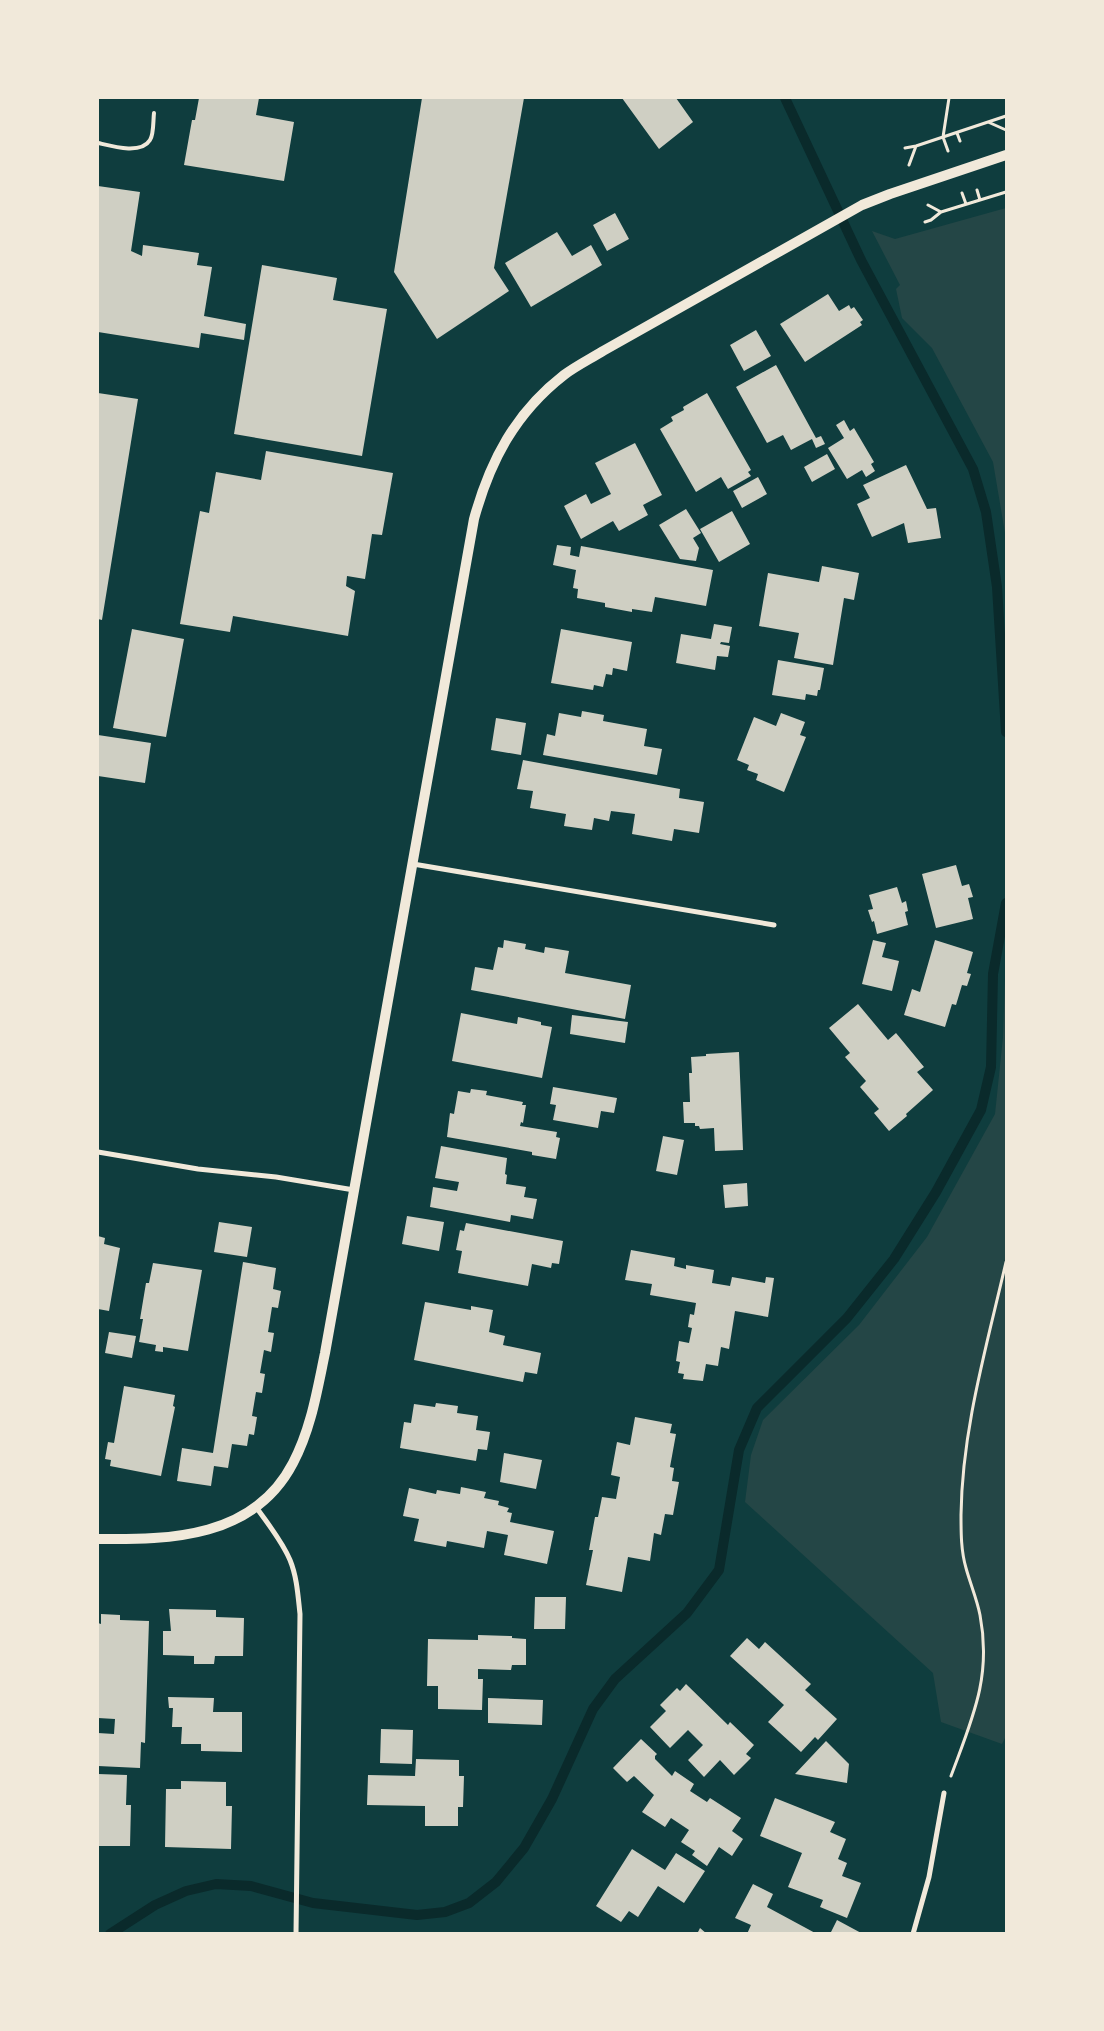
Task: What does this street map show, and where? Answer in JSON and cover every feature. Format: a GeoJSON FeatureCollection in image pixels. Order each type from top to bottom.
{"type":"FeatureCollection","features":[{"type":"Feature","properties":{"kind":"main road"},"geometry":{"type":"LineString","coordinates":[[98,1539],[138,1540],[208,1531],[233,1521],[256,1507],[275,1489],[292,1465],[304,1438],[325,1353],[474,519],[483,485],[502,445],[527,409],[564,375],[603,351],[862,206],[895,192],[1006,155]]}},
{"type":"Feature","properties":{"kind":"street"},"geometry":{"type":"LineString","coordinates":[[413,864],[774,924]]}},
{"type":"Feature","properties":{"kind":"street"},"geometry":{"type":"LineString","coordinates":[[98,1152],[198,1169],[276,1177],[354,1190]]}},
{"type":"Feature","properties":{"kind":"street"},"geometry":{"type":"LineString","coordinates":[[256,1507],[286,1552],[297,1585],[300,1614],[296,1934]]}},
{"type":"Feature","properties":{"kind":"street"},"geometry":{"type":"LineString","coordinates":[[913,1934],[929,1877],[944,1792]]}},
{"type":"Feature","properties":{"kind":"lane"},"geometry":{"type":"LineString","coordinates":[[98,143],[120,148],[138,148],[146,145],[151,139],[154,113]]}},
{"type":"Feature","properties":{"kind":"path"},"geometry":{"type":"LineString","coordinates":[[947,146],[943,137],[949,98]]}},
{"type":"Feature","properties":{"kind":"path"},"geometry":{"type":"LineString","coordinates":[[905,148],[1006,116]]}},
{"type":"Feature","properties":{"kind":"path"},"geometry":{"type":"LineString","coordinates":[[988,122],[1006,130]]}},
{"type":"Feature","properties":{"kind":"path"},"geometry":{"type":"LineString","coordinates":[[956,133],[960,141]]}},
{"type":"Feature","properties":{"kind":"path"},"geometry":{"type":"LineString","coordinates":[[912,157],[916,146]]}},
{"type":"Feature","properties":{"kind":"path"},"geometry":{"type":"LineString","coordinates":[[977,190],[980,200]]}},
{"type":"Feature","properties":{"kind":"path"},"geometry":{"type":"LineString","coordinates":[[925,222],[942,212],[1006,192]]}},
{"type":"Feature","properties":{"kind":"path"},"geometry":{"type":"LineString","coordinates":[[963,194],[966,204]]}},
{"type":"Feature","properties":{"kind":"path"},"geometry":{"type":"LineString","coordinates":[[929,206],[942,212]]}},
{"type":"Feature","properties":{"kind":"path"},"geometry":{"type":"LineString","coordinates":[[944,1792],[976,1711],[983,1674],[984,1654],[980,1613],[963,1552],[961,1528],[962,1483],[972,1410],[1006,1262]]}},
{"type":"Feature","properties":{"kind":"shaded area"},"geometry":{"type":"Polygon","coordinates":[[[1006,208],[1006,539],[993,462],[932,348],[902,318],[896,289],[900,285],[872,231],[895,239],[1006,208]]]}},
{"type":"Feature","properties":{"kind":"shaded area"},"geometry":{"type":"Polygon","coordinates":[[[1006,948],[1006,1736],[1002,1744],[941,1722],[933,1673],[745,1502],[751,1455],[763,1420],[859,1325],[927,1237],[995,1114],[1003,1037],[1006,948]]]}},
{"type":"Feature","properties":{"kind":"building"},"geometry":{"type":"Polygon","coordinates":[[[199,98],[259,98],[256,115],[294,122],[284,181],[184,165],[192,120],[195,120],[199,98]]]}},
{"type":"Feature","properties":{"kind":"building"},"geometry":{"type":"Polygon","coordinates":[[[422,98],[524,98],[494,268],[509,291],[437,339],[394,272],[422,98]]]}},
{"type":"Feature","properties":{"kind":"building"},"geometry":{"type":"Polygon","coordinates":[[[622,98],[676,98],[693,122],[659,149],[622,98]]]}},
{"type":"Feature","properties":{"kind":"building"},"geometry":{"type":"Polygon","coordinates":[[[98,186],[140,192],[131,251],[142,256],[143,245],[199,253],[197,265],[212,267],[204,316],[246,324],[244,340],[201,333],[199,348],[98,332],[98,186]]]}},
{"type":"Feature","properties":{"kind":"building"},"geometry":{"type":"Polygon","coordinates":[[[615,213],[629,239],[607,251],[593,225],[615,213]]]}},
{"type":"Feature","properties":{"kind":"building"},"geometry":{"type":"Polygon","coordinates":[[[557,232],[572,256],[591,245],[602,265],[531,307],[505,263],[557,232]]]}},
{"type":"Feature","properties":{"kind":"building"},"geometry":{"type":"Polygon","coordinates":[[[262,265],[337,278],[333,300],[387,309],[362,456],[234,434],[262,265]]]}},
{"type":"Feature","properties":{"kind":"building"},"geometry":{"type":"Polygon","coordinates":[[[828,294],[839,311],[849,305],[851,309],[854,307],[863,320],[860,322],[862,325],[805,362],[780,324],[828,294]]]}},
{"type":"Feature","properties":{"kind":"building"},"geometry":{"type":"Polygon","coordinates":[[[756,330],[771,356],[744,371],[730,345],[756,330]]]}},
{"type":"Feature","properties":{"kind":"building"},"geometry":{"type":"Polygon","coordinates":[[[776,365],[816,438],[821,436],[825,444],[816,448],[812,439],[791,450],[783,435],[767,443],[736,387],[776,365]]]}},
{"type":"Feature","properties":{"kind":"building"},"geometry":{"type":"Polygon","coordinates":[[[98,393],[138,399],[102,620],[98,619],[98,393]]]}},
{"type":"Feature","properties":{"kind":"building"},"geometry":{"type":"Polygon","coordinates":[[[707,393],[751,470],[748,472],[751,476],[728,489],[721,477],[696,492],[660,429],[673,421],[671,417],[684,410],[683,407],[707,393]]]}},
{"type":"Feature","properties":{"kind":"building"},"geometry":{"type":"Polygon","coordinates":[[[844,420],[850,431],[854,428],[874,462],[871,464],[875,471],[866,477],[862,470],[847,479],[828,448],[844,438],[836,425],[844,420]]]}},
{"type":"Feature","properties":{"kind":"building"},"geometry":{"type":"Polygon","coordinates":[[[635,443],[662,495],[643,505],[648,515],[619,531],[613,521],[581,539],[564,506],[586,494],[591,504],[611,494],[595,463],[635,443]]]}},
{"type":"Feature","properties":{"kind":"building"},"geometry":{"type":"Polygon","coordinates":[[[266,451],[393,473],[382,535],[372,534],[365,579],[347,576],[346,586],[355,591],[348,636],[233,616],[230,632],[180,624],[200,511],[209,513],[216,472],[261,480],[266,451]]]}},
{"type":"Feature","properties":{"kind":"building"},"geometry":{"type":"Polygon","coordinates":[[[827,454],[835,469],[812,482],[804,467],[827,454]]]}},
{"type":"Feature","properties":{"kind":"building"},"geometry":{"type":"Polygon","coordinates":[[[906,465],[927,509],[936,508],[941,538],[908,543],[904,523],[872,537],[857,504],[870,498],[863,485],[906,465]]]}},
{"type":"Feature","properties":{"kind":"building"},"geometry":{"type":"Polygon","coordinates":[[[758,477],[767,494],[742,508],[733,491],[758,477]]]}},
{"type":"Feature","properties":{"kind":"building"},"geometry":{"type":"Polygon","coordinates":[[[686,509],[701,533],[693,538],[699,548],[696,561],[680,559],[659,525],[686,509]]]}},
{"type":"Feature","properties":{"kind":"building"},"geometry":{"type":"Polygon","coordinates":[[[732,511],[750,544],[719,562],[700,529],[732,511]]]}},
{"type":"Feature","properties":{"kind":"building"},"geometry":{"type":"Polygon","coordinates":[[[557,545],[571,547],[570,555],[579,557],[581,546],[713,570],[706,606],[655,597],[652,612],[632,609],[632,612],[605,607],[605,603],[577,598],[578,589],[573,588],[576,570],[553,565],[557,545]]]}},
{"type":"Feature","properties":{"kind":"building"},"geometry":{"type":"Polygon","coordinates":[[[822,566],[859,573],[854,600],[844,598],[833,665],[794,658],[799,633],[759,626],[768,573],[819,582],[822,566]]]}},
{"type":"Feature","properties":{"kind":"building"},"geometry":{"type":"Polygon","coordinates":[[[714,624],[732,627],[729,643],[721,642],[720,644],[730,646],[728,657],[717,656],[715,670],[676,663],[681,634],[711,639],[714,624]]]}},
{"type":"Feature","properties":{"kind":"building"},"geometry":{"type":"Polygon","coordinates":[[[132,629],[184,639],[166,737],[113,728],[132,629]]]}},
{"type":"Feature","properties":{"kind":"building"},"geometry":{"type":"Polygon","coordinates":[[[561,629],[632,642],[627,671],[613,668],[612,675],[606,674],[603,687],[594,685],[593,690],[551,683],[561,629]]]}},
{"type":"Feature","properties":{"kind":"building"},"geometry":{"type":"Polygon","coordinates":[[[778,660],[824,668],[817,696],[806,694],[805,700],[772,695],[778,660]]]}},
{"type":"Feature","properties":{"kind":"building"},"geometry":{"type":"Polygon","coordinates":[[[582,711],[604,715],[603,721],[647,729],[644,746],[662,749],[657,775],[543,755],[547,734],[555,736],[559,713],[581,717],[582,711]]]}},
{"type":"Feature","properties":{"kind":"building"},"geometry":{"type":"Polygon","coordinates":[[[781,713],[805,722],[800,735],[806,737],[784,792],[756,780],[758,774],[747,770],[749,765],[737,760],[754,717],[776,726],[781,713]]]}},
{"type":"Feature","properties":{"kind":"building"},"geometry":{"type":"Polygon","coordinates":[[[496,718],[526,723],[521,755],[491,750],[496,718]]]}},
{"type":"Feature","properties":{"kind":"building"},"geometry":{"type":"Polygon","coordinates":[[[98,735],[151,743],[145,783],[98,776],[98,735]]]}},
{"type":"Feature","properties":{"kind":"building"},"geometry":{"type":"Polygon","coordinates":[[[523,760],[680,789],[679,798],[704,802],[699,833],[674,829],[672,841],[632,834],[635,814],[611,811],[609,821],[594,818],[592,830],[564,826],[566,814],[530,808],[533,791],[517,789],[523,760]]]}},
{"type":"Feature","properties":{"kind":"building"},"geometry":{"type":"Polygon","coordinates":[[[956,865],[962,886],[969,884],[973,897],[968,898],[973,919],[936,928],[922,874],[956,865]]]}},
{"type":"Feature","properties":{"kind":"building"},"geometry":{"type":"Polygon","coordinates":[[[897,887],[902,903],[906,901],[908,911],[905,912],[908,925],[877,934],[874,921],[872,922],[868,910],[873,909],[869,895],[897,887]]]}},
{"type":"Feature","properties":{"kind":"building"},"geometry":{"type":"Polygon","coordinates":[[[504,940],[526,944],[525,949],[544,953],[545,947],[569,951],[565,973],[631,985],[625,1019],[471,990],[475,967],[493,970],[498,947],[503,948],[504,940]]]}},
{"type":"Feature","properties":{"kind":"building"},"geometry":{"type":"Polygon","coordinates":[[[873,940],[886,943],[882,957],[899,961],[892,991],[862,984],[873,940]]]}},
{"type":"Feature","properties":{"kind":"building"},"geometry":{"type":"Polygon","coordinates":[[[935,940],[973,952],[967,973],[971,974],[967,986],[962,985],[956,1005],[952,1004],[945,1027],[904,1015],[912,989],[920,992],[935,940]]]}},
{"type":"Feature","properties":{"kind":"building"},"geometry":{"type":"Polygon","coordinates":[[[858,1004],[888,1040],[896,1033],[924,1067],[917,1072],[933,1090],[889,1131],[874,1113],[879,1109],[860,1087],[866,1081],[845,1057],[850,1053],[829,1028],[858,1004]]]}},
{"type":"Feature","properties":{"kind":"building"},"geometry":{"type":"Polygon","coordinates":[[[461,1013],[517,1024],[518,1017],[541,1022],[541,1025],[552,1027],[542,1078],[452,1061],[461,1013]]]}},
{"type":"Feature","properties":{"kind":"building"},"geometry":{"type":"Polygon","coordinates":[[[572,1015],[628,1022],[625,1043],[570,1034],[572,1015]]]}},
{"type":"Feature","properties":{"kind":"building"},"geometry":{"type":"Polygon","coordinates":[[[739,1052],[743,1150],[715,1151],[714,1128],[700,1129],[699,1126],[695,1126],[695,1123],[684,1123],[683,1102],[690,1102],[689,1073],[692,1073],[691,1057],[739,1052]]]}},
{"type":"Feature","properties":{"kind":"building"},"geometry":{"type":"Polygon","coordinates":[[[553,1087],[617,1098],[614,1113],[601,1111],[598,1128],[553,1120],[556,1105],[550,1104],[553,1087]]]}},
{"type":"Feature","properties":{"kind":"building"},"geometry":{"type":"Polygon","coordinates":[[[471,1089],[487,1091],[486,1095],[523,1102],[522,1105],[526,1105],[523,1123],[521,1122],[520,1126],[557,1132],[556,1137],[560,1138],[556,1159],[532,1155],[532,1152],[447,1137],[450,1113],[454,1114],[458,1091],[470,1093],[471,1089]]]}},
{"type":"Feature","properties":{"kind":"building"},"geometry":{"type":"Polygon","coordinates":[[[663,1136],[684,1140],[677,1175],[656,1171],[663,1136]]]}},
{"type":"Feature","properties":{"kind":"building"},"geometry":{"type":"Polygon","coordinates":[[[441,1146],[507,1158],[506,1184],[526,1187],[524,1197],[537,1199],[533,1219],[511,1215],[510,1222],[430,1207],[433,1187],[457,1191],[459,1182],[435,1178],[441,1146]]]}},
{"type":"Feature","properties":{"kind":"building"},"geometry":{"type":"Polygon","coordinates":[[[747,1183],[748,1206],[725,1208],[723,1185],[747,1183]]]}},
{"type":"Feature","properties":{"kind":"building"},"geometry":{"type":"Polygon","coordinates":[[[407,1216],[444,1222],[439,1251],[402,1244],[407,1216]]]}},
{"type":"Feature","properties":{"kind":"building"},"geometry":{"type":"Polygon","coordinates":[[[219,1222],[252,1227],[247,1257],[214,1252],[219,1222]]]}},
{"type":"Feature","properties":{"kind":"building"},"geometry":{"type":"Polygon","coordinates":[[[466,1223],[563,1241],[559,1264],[552,1263],[551,1268],[532,1264],[528,1286],[458,1273],[462,1251],[456,1250],[460,1230],[464,1231],[466,1223]]]}},
{"type":"Feature","properties":{"kind":"building"},"geometry":{"type":"Polygon","coordinates":[[[98,1236],[105,1238],[104,1244],[120,1248],[109,1311],[98,1309],[98,1236]]]}},
{"type":"Feature","properties":{"kind":"building"},"geometry":{"type":"Polygon","coordinates":[[[631,1250],[675,1258],[674,1266],[686,1269],[686,1265],[714,1270],[712,1283],[730,1286],[732,1277],[765,1283],[766,1277],[774,1278],[768,1317],[735,1311],[729,1349],[721,1347],[718,1366],[706,1364],[703,1381],[683,1379],[684,1374],[678,1373],[680,1362],[676,1361],[679,1341],[689,1343],[692,1328],[688,1327],[690,1314],[694,1315],[696,1303],[650,1295],[652,1284],[625,1280],[631,1250]]]}},
{"type":"Feature","properties":{"kind":"building"},"geometry":{"type":"Polygon","coordinates":[[[243,1262],[276,1268],[273,1289],[281,1291],[278,1308],[272,1307],[268,1332],[274,1333],[271,1352],[264,1350],[260,1373],[265,1374],[262,1393],[256,1392],[252,1416],[257,1417],[254,1435],[249,1434],[247,1446],[232,1444],[228,1468],[214,1466],[211,1486],[177,1481],[182,1448],[213,1453],[243,1262]]]}},
{"type":"Feature","properties":{"kind":"building"},"geometry":{"type":"Polygon","coordinates":[[[153,1263],[202,1270],[188,1351],[163,1347],[163,1352],[155,1351],[156,1345],[139,1342],[143,1319],[140,1319],[146,1283],[149,1283],[153,1263]]]}},
{"type":"Feature","properties":{"kind":"building"},"geometry":{"type":"Polygon","coordinates":[[[425,1302],[471,1310],[471,1306],[493,1310],[489,1332],[505,1336],[503,1345],[541,1353],[537,1374],[525,1372],[523,1382],[414,1360],[425,1302]]]}},
{"type":"Feature","properties":{"kind":"building"},"geometry":{"type":"Polygon","coordinates":[[[109,1332],[136,1336],[132,1358],[105,1353],[109,1332]]]}},
{"type":"Feature","properties":{"kind":"building"},"geometry":{"type":"Polygon","coordinates":[[[124,1386],[175,1395],[173,1406],[175,1407],[161,1476],[110,1466],[111,1460],[105,1459],[108,1442],[114,1443],[124,1386]]]}},
{"type":"Feature","properties":{"kind":"building"},"geometry":{"type":"Polygon","coordinates":[[[436,1403],[458,1406],[457,1413],[478,1416],[476,1430],[490,1432],[487,1450],[478,1449],[476,1461],[400,1448],[404,1422],[411,1423],[414,1404],[435,1407],[436,1403]]]}},
{"type":"Feature","properties":{"kind":"building"},"geometry":{"type":"Polygon","coordinates":[[[635,1417],[672,1424],[670,1433],[676,1434],[670,1467],[674,1468],[672,1481],[679,1482],[673,1515],[665,1514],[661,1535],[654,1533],[650,1561],[628,1557],[622,1592],[586,1585],[593,1550],[589,1550],[595,1517],[598,1517],[602,1497],[616,1499],[620,1477],[611,1475],[617,1442],[630,1445],[635,1417]]]}},
{"type":"Feature","properties":{"kind":"building"},"geometry":{"type":"Polygon","coordinates":[[[504,1453],[542,1460],[536,1489],[500,1482],[504,1453]]]}},
{"type":"Feature","properties":{"kind":"building"},"geometry":{"type":"Polygon","coordinates":[[[461,1487],[486,1492],[484,1498],[499,1501],[498,1505],[509,1508],[507,1512],[512,1513],[510,1522],[554,1531],[547,1564],[504,1555],[508,1535],[487,1531],[484,1548],[447,1541],[446,1547],[414,1541],[419,1519],[403,1516],[409,1488],[436,1494],[437,1490],[460,1494],[461,1487]]]}},
{"type":"Feature","properties":{"kind":"building"},"geometry":{"type":"Polygon","coordinates":[[[535,1597],[566,1597],[565,1629],[534,1629],[535,1597]]]}},
{"type":"Feature","properties":{"kind":"building"},"geometry":{"type":"Polygon","coordinates":[[[169,1609],[216,1610],[216,1617],[244,1618],[243,1656],[215,1656],[214,1664],[194,1664],[194,1656],[163,1655],[163,1631],[171,1631],[169,1609]]]}},
{"type":"Feature","properties":{"kind":"building"},"geometry":{"type":"Polygon","coordinates":[[[101,1614],[120,1615],[120,1620],[149,1621],[145,1743],[141,1742],[140,1768],[98,1766],[98,1733],[114,1734],[115,1719],[98,1718],[98,1623],[101,1624],[101,1614]]]}},
{"type":"Feature","properties":{"kind":"building"},"geometry":{"type":"Polygon","coordinates":[[[478,1635],[512,1636],[512,1638],[526,1639],[526,1665],[512,1665],[511,1670],[478,1669],[478,1679],[483,1679],[482,1710],[438,1709],[438,1686],[427,1686],[428,1639],[478,1640],[478,1635]]]}},
{"type":"Feature","properties":{"kind":"building"},"geometry":{"type":"Polygon","coordinates":[[[747,1638],[759,1649],[765,1642],[811,1684],[805,1690],[837,1719],[818,1740],[815,1737],[801,1752],[768,1722],[784,1705],[730,1656],[747,1638]]]}},
{"type":"Feature","properties":{"kind":"building"},"geometry":{"type":"Polygon","coordinates":[[[686,1684],[728,1725],[730,1722],[754,1745],[746,1754],[751,1758],[734,1775],[720,1760],[704,1777],[688,1760],[703,1745],[688,1730],[670,1748],[650,1727],[666,1711],[660,1705],[677,1688],[680,1691],[686,1684]]]}},
{"type":"Feature","properties":{"kind":"building"},"geometry":{"type":"Polygon","coordinates":[[[168,1697],[214,1698],[213,1712],[242,1712],[242,1752],[201,1751],[201,1744],[181,1744],[182,1727],[172,1727],[173,1708],[169,1708],[168,1697]]]}},
{"type":"Feature","properties":{"kind":"building"},"geometry":{"type":"Polygon","coordinates":[[[488,1698],[543,1700],[542,1725],[488,1723],[488,1698]]]}},
{"type":"Feature","properties":{"kind":"building"},"geometry":{"type":"Polygon","coordinates":[[[381,1729],[413,1730],[412,1764],[380,1763],[381,1729]]]}},
{"type":"Feature","properties":{"kind":"building"},"geometry":{"type":"Polygon","coordinates":[[[641,1739],[657,1754],[655,1759],[672,1776],[675,1771],[694,1784],[690,1791],[707,1802],[710,1798],[741,1818],[732,1831],[743,1839],[732,1856],[719,1847],[707,1866],[692,1855],[695,1851],[681,1842],[689,1830],[671,1818],[665,1827],[642,1812],[654,1795],[634,1776],[627,1782],[613,1768],[641,1739]]]}},
{"type":"Feature","properties":{"kind":"building"},"geometry":{"type":"Polygon","coordinates":[[[826,1741],[849,1764],[847,1783],[795,1774],[826,1741]]]}},
{"type":"Feature","properties":{"kind":"building"},"geometry":{"type":"Polygon","coordinates":[[[416,1759],[459,1760],[459,1776],[464,1776],[463,1807],[458,1807],[458,1826],[425,1826],[425,1806],[367,1805],[368,1775],[415,1776],[416,1759]]]}},
{"type":"Feature","properties":{"kind":"building"},"geometry":{"type":"Polygon","coordinates":[[[98,1774],[127,1775],[126,1805],[131,1805],[130,1846],[98,1846],[98,1774]]]}},
{"type":"Feature","properties":{"kind":"building"},"geometry":{"type":"Polygon","coordinates":[[[181,1781],[226,1782],[226,1806],[232,1806],[231,1849],[165,1847],[166,1789],[181,1789],[181,1781]]]}},
{"type":"Feature","properties":{"kind":"building"},"geometry":{"type":"Polygon","coordinates":[[[775,1798],[835,1822],[830,1832],[846,1839],[838,1859],[847,1863],[842,1876],[861,1883],[847,1918],[820,1907],[823,1900],[788,1887],[802,1853],[760,1836],[775,1798]]]}},
{"type":"Feature","properties":{"kind":"building"},"geometry":{"type":"Polygon","coordinates":[[[632,1849],[665,1870],[676,1853],[705,1871],[684,1903],[658,1886],[638,1917],[629,1911],[621,1922],[596,1906],[632,1849]]]}},
{"type":"Feature","properties":{"kind":"building"},"geometry":{"type":"Polygon","coordinates":[[[753,1884],[773,1894],[767,1907],[817,1934],[747,1934],[751,1925],[735,1918],[753,1884]]]}},
{"type":"Feature","properties":{"kind":"building"},"geometry":{"type":"Polygon","coordinates":[[[837,1920],[863,1934],[830,1934],[837,1920]]]}},
{"type":"Feature","properties":{"kind":"building"},"geometry":{"type":"Polygon","coordinates":[[[700,1928],[707,1934],[697,1934],[700,1928]]]}},
{"type":"Feature","properties":{"kind":"waterway"},"geometry":{"type":"LineString","coordinates":[[785,98],[861,260],[973,469],[986,512],[997,587],[1006,732]]}},
{"type":"Feature","properties":{"kind":"waterway"},"geometry":{"type":"LineString","coordinates":[[110,1934],[155,1905],[186,1891],[216,1884],[251,1886],[313,1903],[417,1915],[445,1912],[469,1903],[496,1882],[524,1848],[552,1799],[593,1709],[615,1679],[687,1613],[719,1570],[739,1450],[757,1408],[847,1318],[894,1259],[936,1192],[981,1110],[991,1067],[993,974],[1006,903]]}}]}
